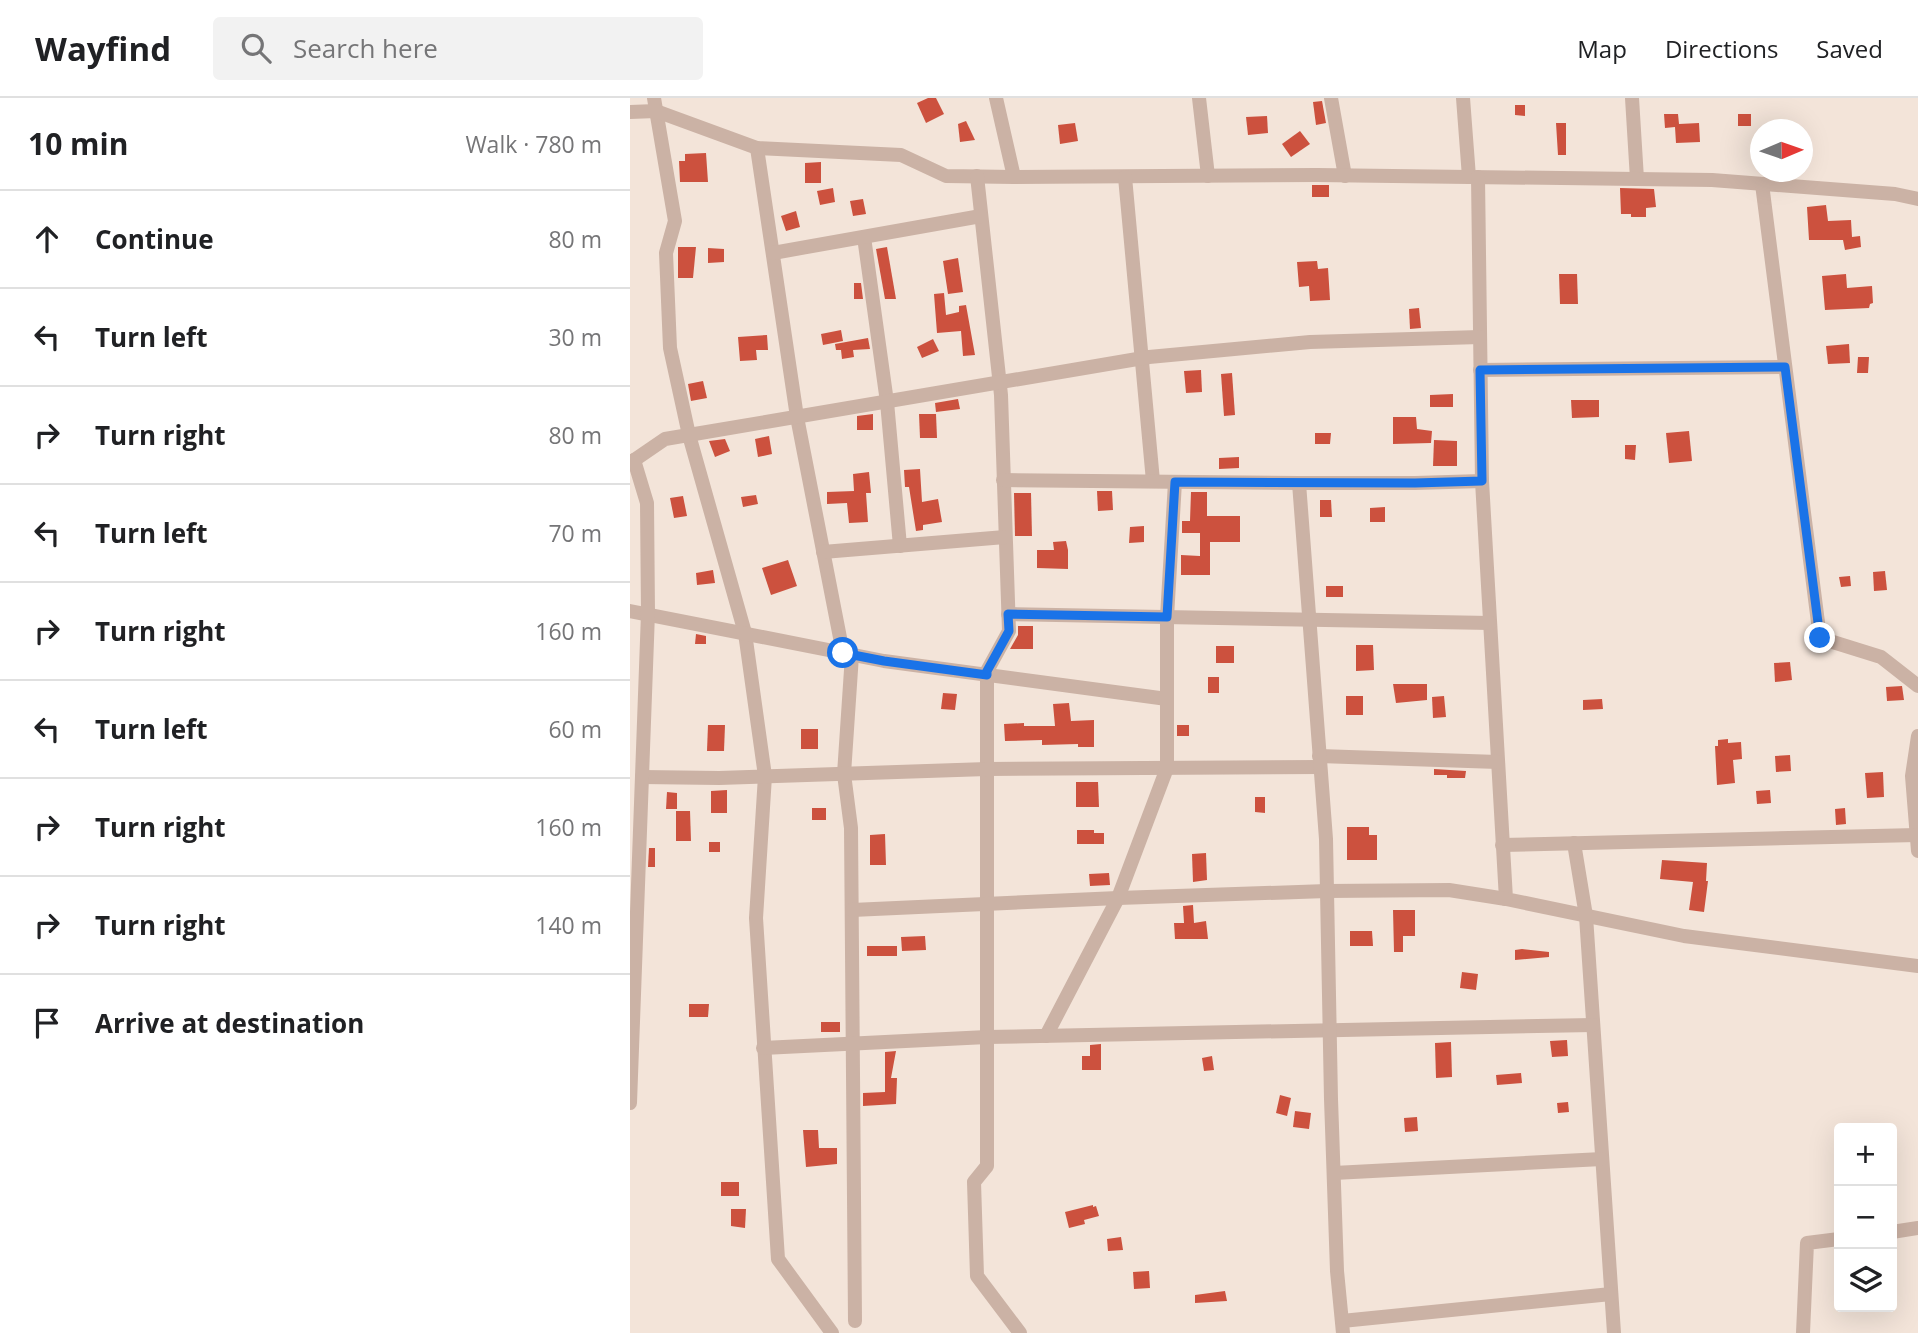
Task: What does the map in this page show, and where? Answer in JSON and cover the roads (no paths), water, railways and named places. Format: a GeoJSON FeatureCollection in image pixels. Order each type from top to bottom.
{"type":"FeatureCollection","features":[{"type":"Feature","properties":{"kind":"street"},"geometry":{"type":"LineString","coordinates":[[996,98],[1014,177]]}},
{"type":"Feature","properties":{"kind":"street"},"geometry":{"type":"LineString","coordinates":[[1199,98],[1208,176]]}},
{"type":"Feature","properties":{"kind":"street"},"geometry":{"type":"LineString","coordinates":[[1331,98],[1345,176]]}},
{"type":"Feature","properties":{"kind":"street"},"geometry":{"type":"LineString","coordinates":[[1463,98],[1473,177],[1480,337],[1482,481],[1506,899]]}},
{"type":"Feature","properties":{"kind":"street"},"geometry":{"type":"LineString","coordinates":[[1632,98],[1637,179]]}},
{"type":"Feature","properties":{"kind":"street"},"geometry":{"type":"LineString","coordinates":[[655,104],[675,221],[666,253],[670,348],[689,435],[745,633],[765,776],[756,918],[778,1259],[832,1333]]}},
{"type":"Feature","properties":{"kind":"street"},"geometry":{"type":"LineString","coordinates":[[630,112],[655,104],[757,148],[901,155],[946,176],[1712,180],[1895,194],[1918,199]]}},
{"type":"Feature","properties":{"kind":"street"},"geometry":{"type":"LineString","coordinates":[[757,148],[797,417],[823,552],[848,654],[844,774],[851,828],[855,1321]]}},
{"type":"Feature","properties":{"kind":"street"},"geometry":{"type":"LineString","coordinates":[[977,176],[999,383],[1009,631],[987,671],[987,1166],[975,1182],[977,1276],[1020,1333]]}},
{"type":"Feature","properties":{"kind":"street"},"geometry":{"type":"LineString","coordinates":[[1125,177],[1153,481]]}},
{"type":"Feature","properties":{"kind":"street"},"geometry":{"type":"LineString","coordinates":[[1762,184],[1820,638],[1881,657],[1918,686]]}},
{"type":"Feature","properties":{"kind":"street"},"geometry":{"type":"LineString","coordinates":[[773,253],[981,216]]}},
{"type":"Feature","properties":{"kind":"street"},"geometry":{"type":"LineString","coordinates":[[864,237],[887,402],[901,546]]}},
{"type":"Feature","properties":{"kind":"street"},"geometry":{"type":"LineString","coordinates":[[630,1103],[648,613],[647,503],[632,462],[665,439],[1142,358],[1310,342],[1480,337]]}},
{"type":"Feature","properties":{"kind":"street"},"geometry":{"type":"LineString","coordinates":[[1480,370],[1785,367]]}},
{"type":"Feature","properties":{"kind":"street"},"geometry":{"type":"LineString","coordinates":[[1003,480],[1299,483],[1482,481]]}},
{"type":"Feature","properties":{"kind":"street"},"geometry":{"type":"LineString","coordinates":[[1046,1036],[1118,898],[1167,768],[1167,617],[1175,482]]}},
{"type":"Feature","properties":{"kind":"street"},"geometry":{"type":"LineString","coordinates":[[1299,483],[1326,839],[1337,1272],[1342,1327],[1611,1294]]}},
{"type":"Feature","properties":{"kind":"street"},"geometry":{"type":"LineString","coordinates":[[823,552],[1005,537]]}},
{"type":"Feature","properties":{"kind":"street"},"geometry":{"type":"LineString","coordinates":[[630,611],[884,661],[1167,699]]}},
{"type":"Feature","properties":{"kind":"street"},"geometry":{"type":"LineString","coordinates":[[1008,614],[1490,623]]}},
{"type":"Feature","properties":{"kind":"street"},"geometry":{"type":"LineString","coordinates":[[1918,736],[1915,776],[1918,851]]}},
{"type":"Feature","properties":{"kind":"street"},"geometry":{"type":"LineString","coordinates":[[642,776],[1167,768],[1320,761],[1498,762]]}},
{"type":"Feature","properties":{"kind":"street"},"geometry":{"type":"LineString","coordinates":[[1502,845],[1917,835]]}},
{"type":"Feature","properties":{"kind":"street"},"geometry":{"type":"LineString","coordinates":[[1574,843],[1586,916],[1614,1333]]}},
{"type":"Feature","properties":{"kind":"street"},"geometry":{"type":"LineString","coordinates":[[852,910],[1118,898],[1449,890],[1506,899],[1684,936],[1918,966]]}},
{"type":"Feature","properties":{"kind":"street"},"geometry":{"type":"LineString","coordinates":[[763,1048],[987,1037],[1593,1025]]}},
{"type":"Feature","properties":{"kind":"street"},"geometry":{"type":"LineString","coordinates":[[1334,1173],[1602,1159]]}},
{"type":"Feature","properties":{"kind":"street"},"geometry":{"type":"LineString","coordinates":[[1897,1231],[1918,1228]]}},
{"type":"Feature","properties":{"kind":"street"},"geometry":{"type":"LineString","coordinates":[[1803,1333],[1807,1243],[1834,1240]]}}]}
